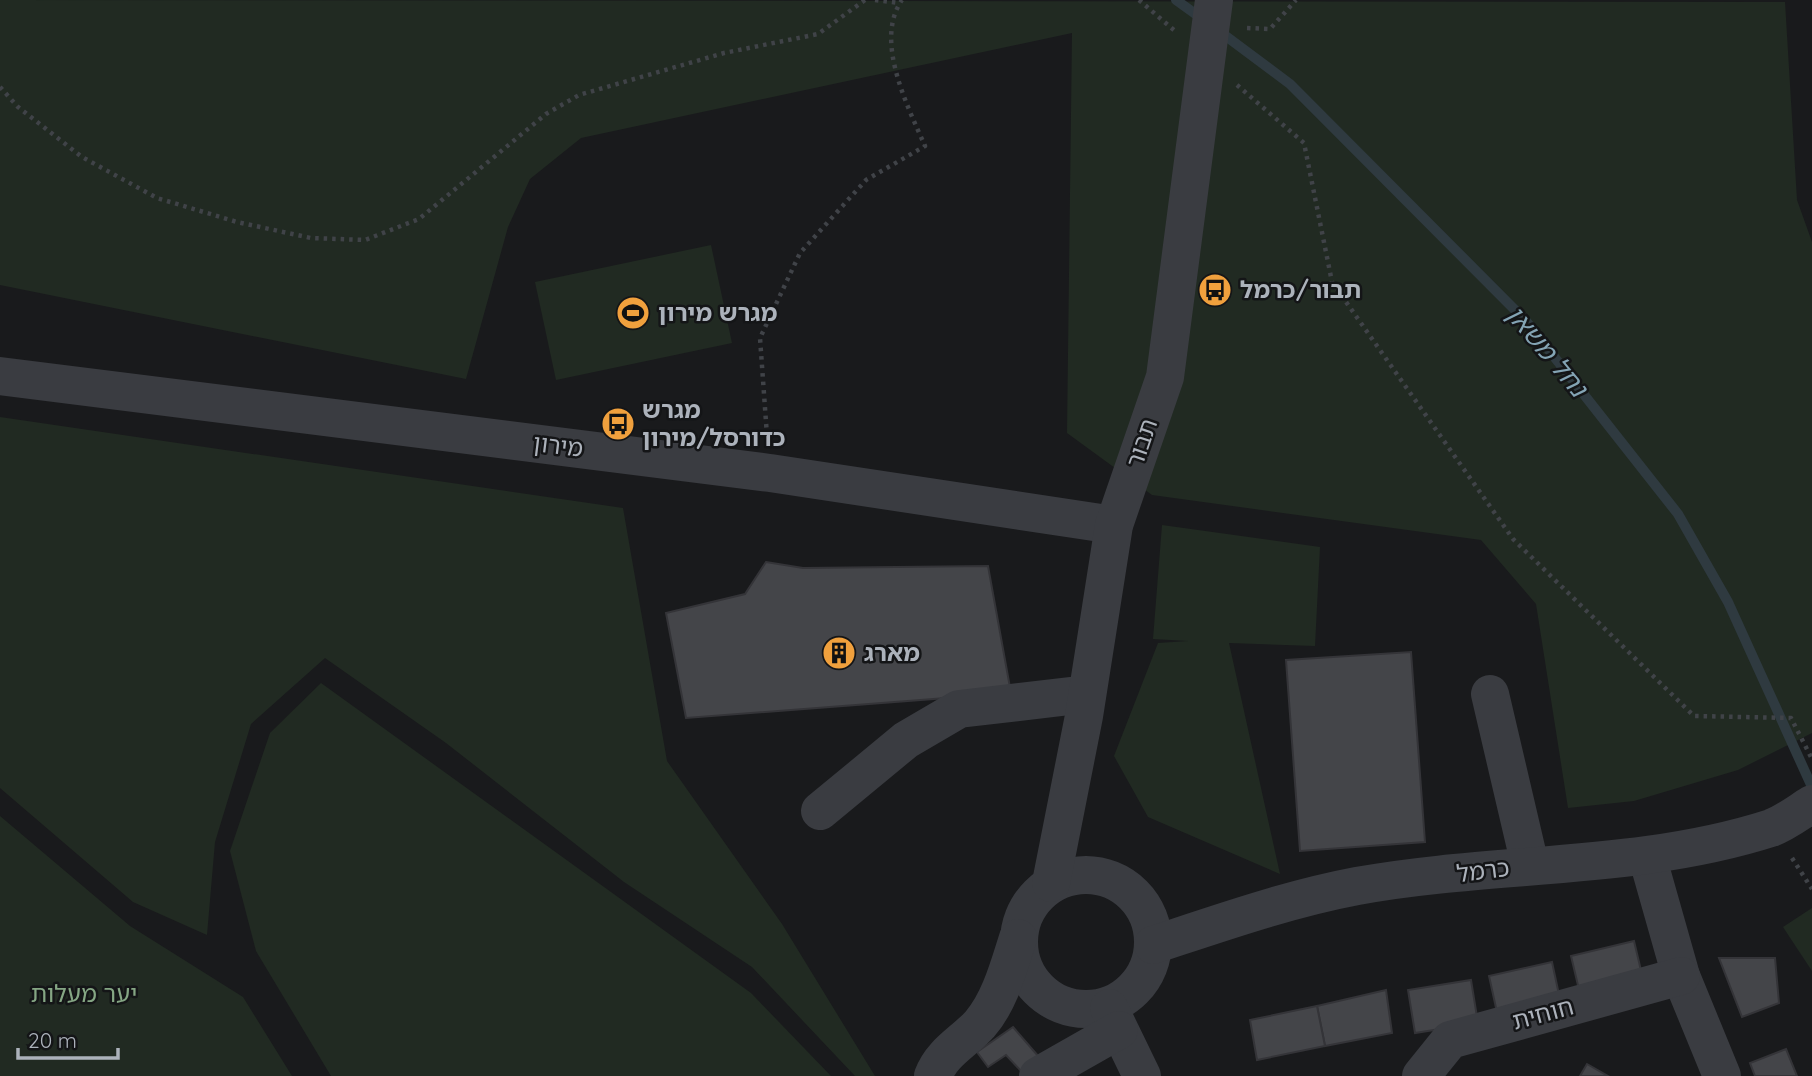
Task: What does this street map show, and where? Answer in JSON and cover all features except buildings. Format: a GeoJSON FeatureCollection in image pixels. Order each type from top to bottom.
{"type":"FeatureCollection","features":[{"type":"Feature","properties":{"kind":"street","name":"תבור"},"geometry":{"type":"LineString","coordinates":[[1051,883],[1087,694],[1114,525],[1165,377],[1202,19]]}},
{"type":"Feature","properties":{"kind":"street","name":"מירון"},"geometry":{"type":"LineString","coordinates":[[0,376],[770,473],[1114,525]]}},
{"type":"Feature","properties":{"kind":"street"},"geometry":{"type":"LineString","coordinates":[[820,811],[906,740],[959,709],[1087,694]]}},
{"type":"Feature","properties":{"kind":"street"},"geometry":{"type":"LineString","coordinates":[[1490,694],[1530,865]]}},
{"type":"Feature","properties":{"kind":"street","name":"כרמל"},"geometry":{"type":"LineString","coordinates":[[1153,944],[1357,886],[1530,865],[1647,856],[1773,827],[1812,804]]}},
{"type":"Feature","properties":{"kind":"street"},"geometry":{"type":"LineString","coordinates":[[1647,856],[1681,976],[1722,1076]]}},
{"type":"Feature","properties":{"kind":"street"},"geometry":{"type":"LineString","coordinates":[[933,1076],[955,1045],[981,1023],[1003,982],[1023,916],[1035,898],[1051,883],[1070,876],[1091,874],[1111,879],[1129,890],[1143,905],[1151,924],[1153,944],[1150,964],[1113,1018],[1038,1076]]}},
{"type":"Feature","properties":{"kind":"street"},"geometry":{"type":"LineString","coordinates":[[1018,938],[1021,960],[1030,980],[1045,996],[1064,1006],[1113,1018],[1142,1076]]}},
{"type":"Feature","properties":{"kind":"street","name":"חוחית"},"geometry":{"type":"LineString","coordinates":[[1421,1076],[1450,1040],[1681,976]]}},
{"type":"Feature","properties":{"kind":"street"},"geometry":{"type":"LineString","coordinates":[[981,1023],[1064,1006]]}},
{"type":"Feature","properties":{"kind":"path"},"geometry":{"type":"LineString","coordinates":[[0,87],[18,107],[82,157],[157,198],[237,222],[312,238],[365,240],[419,219],[546,114],[579,95],[723,53],[818,34],[865,0]]}},
{"type":"Feature","properties":{"kind":"path"},"geometry":{"type":"LineString","coordinates":[[770,473],[760,338],[800,253],[866,180],[925,146],[896,78],[892,15],[900,2],[875,0]]}},
{"type":"Feature","properties":{"kind":"path"},"geometry":{"type":"LineString","coordinates":[[1139,0],[1202,19],[1257,30],[1270,29],[1296,0]]}},
{"type":"Feature","properties":{"kind":"path"},"geometry":{"type":"LineString","coordinates":[[1232,80],[1304,143],[1332,282],[1513,539],[1695,716],[1791,718],[1812,759]]}},
{"type":"Feature","properties":{"kind":"green space"},"geometry":{"type":"Polygon","coordinates":[[[0,0],[1785,2],[1797,200],[1812,242],[1812,733],[1738,770],[1634,801],[1568,808],[1536,604],[1481,540],[1152,495],[1067,433],[1072,33],[581,138],[530,179],[508,227],[466,379],[0,285],[0,0]]]}},
{"type":"Feature","properties":{"kind":"green space","name":"מגרש מירון"},"geometry":{"type":"Polygon","coordinates":[[[711,245],[732,343],[556,380],[535,282],[711,245]]]}},
{"type":"Feature","properties":{"kind":"green space"},"geometry":{"type":"Polygon","coordinates":[[[0,417],[623,508],[667,761],[782,924],[875,1076],[855,1076],[752,967],[624,882],[446,743],[325,658],[251,724],[215,842],[207,935],[133,902],[0,788],[0,417]]]}},
{"type":"Feature","properties":{"kind":"green space"},"geometry":{"type":"Polygon","coordinates":[[[1162,525],[1320,547],[1315,646],[1229,643],[1280,874],[1148,817],[1114,756],[1158,643],[1188,641],[1153,639],[1162,525]]]}},
{"type":"Feature","properties":{"kind":"green space"},"geometry":{"type":"Polygon","coordinates":[[[321,683],[751,993],[831,1076],[331,1076],[256,951],[230,851],[270,733],[321,683]]]}},
{"type":"Feature","properties":{"kind":"green space","name":"יער מעלות"},"geometry":{"type":"Polygon","coordinates":[[[0,816],[130,926],[243,997],[292,1076],[0,1076],[0,816]]]}},
{"type":"Feature","properties":{"kind":"green space"},"geometry":{"type":"Polygon","coordinates":[[[1812,908],[1812,971],[1783,927],[1812,908]]]}},
{"type":"Feature","properties":{"kind":"waterway","name":"נחל משאן"},"geometry":{"type":"LineString","coordinates":[[1176,0],[1201,18]]}},
{"type":"Feature","properties":{"kind":"waterway","name":"נחל משאן"},"geometry":{"type":"LineString","coordinates":[[1219,31],[1290,84],[1526,321],[1678,514],[1728,602],[1812,787]]}},
{"type":"Feature","properties":{"kind":"place","name":"תבור/כרמל"},"geometry":{"type":"Point","coordinates":[1215,290]}},
{"type":"Feature","properties":{"kind":"place","name":"מגרש מירון"},"geometry":{"type":"Point","coordinates":[633,313]}},
{"type":"Feature","properties":{"kind":"place","name":"מגרש כדורסל/מירון"},"geometry":{"type":"Point","coordinates":[618,424]}},
{"type":"Feature","properties":{"kind":"place","name":"מארג"},"geometry":{"type":"Point","coordinates":[839,653]}}]}
